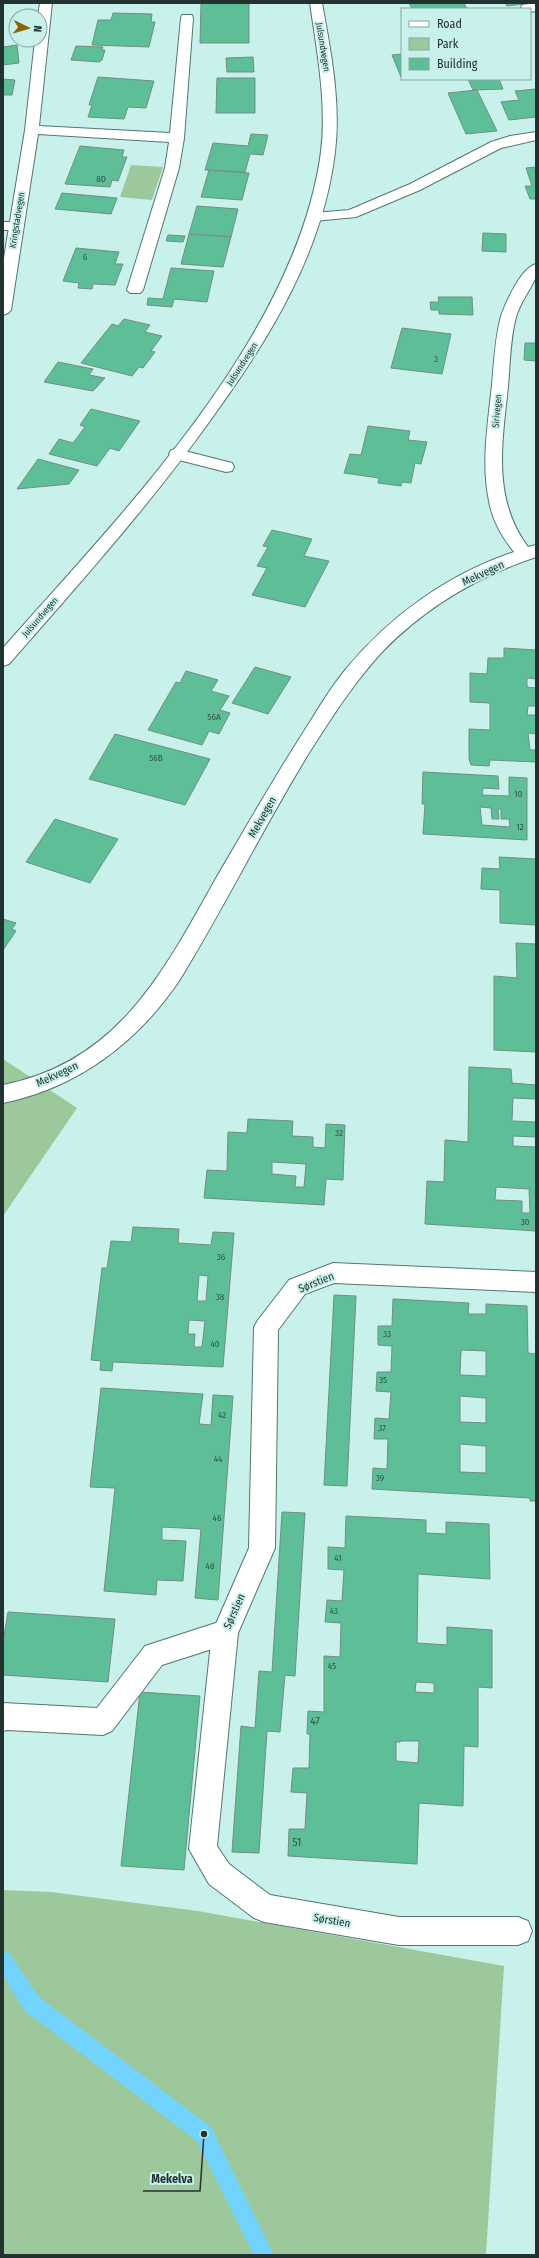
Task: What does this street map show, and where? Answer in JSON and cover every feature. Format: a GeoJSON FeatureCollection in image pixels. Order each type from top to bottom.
{"type":"FeatureCollection","features":[{"type":"Feature","properties":{"kind":"street","name":"Kringstadvegen"},"geometry":{"type":"LineString","coordinates":[[3,310],[9,226],[32,130],[46,3]]}},
{"type":"Feature","properties":{"kind":"street","name":"Julsundvegen"},"geometry":{"type":"LineString","coordinates":[[3,660],[137,506],[226,388],[269,321],[298,261],[314,217],[328,152],[329,78],[316,3]]}},
{"type":"Feature","properties":{"kind":"street"},"geometry":{"type":"LineString","coordinates":[[135,290],[164,201],[177,138],[187,18]]}},
{"type":"Feature","properties":{"kind":"street"},"geometry":{"type":"LineString","coordinates":[[32,130],[98,132],[177,138]]}},
{"type":"Feature","properties":{"kind":"street"},"geometry":{"type":"LineString","coordinates":[[314,217],[331,217],[356,212],[415,187],[496,145],[510,140],[536,136]]}},
{"type":"Feature","properties":{"kind":"street","name":"Sirivegen"},"geometry":{"type":"LineString","coordinates":[[530,553],[509,534],[501,515],[495,475],[495,438],[504,344],[509,317],[518,295],[527,279],[536,269]]}},
{"type":"Feature","properties":{"kind":"street"},"geometry":{"type":"LineString","coordinates":[[177,454],[226,467]]}},
{"type":"Feature","properties":{"kind":"street","name":"Mekvegen"},"geometry":{"type":"LineString","coordinates":[[3,1094],[36,1084],[64,1072],[94,1056],[120,1036],[147,1008],[174,970],[289,769],[331,703],[359,666],[412,614],[445,591],[479,573],[530,553]]}},
{"type":"Feature","properties":{"kind":"street","name":"Sørstien"},"geometry":{"type":"LineString","coordinates":[[518,1931],[399,1931],[264,1908],[219,1874],[204,1850],[225,1633],[262,1548],[266,1327],[297,1287],[333,1273],[536,1282]]}},
{"type":"Feature","properties":{"kind":"street"},"geometry":{"type":"LineString","coordinates":[[3,1718],[4,1716],[103,1722],[154,1655],[225,1633]]}},
{"type":"Feature","properties":{"kind":"green space"},"geometry":{"type":"Polygon","coordinates":[[[131,165],[163,167],[152,200],[120,197],[131,165]]]}},
{"type":"Feature","properties":{"kind":"green space"},"geometry":{"type":"Polygon","coordinates":[[[3,1059],[77,1108],[3,1216],[3,1059]]]}},
{"type":"Feature","properties":{"kind":"green space"},"geometry":{"type":"Polygon","coordinates":[[[3,1890],[51,1892],[198,1911],[504,1966],[486,2255],[3,2255],[3,1890]]]}},
{"type":"Feature","properties":{"kind":"building"},"geometry":{"type":"Polygon","coordinates":[[[201,3],[249,3],[249,43],[200,43],[201,3]]]}},
{"type":"Feature","properties":{"kind":"building"},"geometry":{"type":"Polygon","coordinates":[[[409,3],[464,3],[466,8],[412,8],[409,3]]]}},
{"type":"Feature","properties":{"kind":"building"},"geometry":{"type":"Polygon","coordinates":[[[505,3],[535,3],[507,6],[505,3]]]}},
{"type":"Feature","properties":{"kind":"building"},"geometry":{"type":"Polygon","coordinates":[[[113,13],[152,14],[151,22],[155,22],[149,47],[92,45],[98,20],[111,20],[113,13]]]}},
{"type":"Feature","properties":{"kind":"building"},"geometry":{"type":"Polygon","coordinates":[[[76,46],[103,47],[102,50],[105,50],[102,60],[99,62],[71,60],[76,46]]]}},
{"type":"Feature","properties":{"kind":"building"},"geometry":{"type":"Polygon","coordinates":[[[3,47],[17,48],[19,63],[3,65],[3,47]]]}},
{"type":"Feature","properties":{"kind":"building"},"geometry":{"type":"Polygon","coordinates":[[[401,54],[401,77],[392,55],[401,54]]]}},
{"type":"Feature","properties":{"kind":"building"},"geometry":{"type":"Polygon","coordinates":[[[253,57],[254,72],[227,72],[226,58],[253,57]]]}},
{"type":"Feature","properties":{"kind":"building"},"geometry":{"type":"Polygon","coordinates":[[[98,77],[154,81],[146,108],[128,107],[124,119],[88,117],[92,105],[89,105],[98,77]]]}},
{"type":"Feature","properties":{"kind":"building"},"geometry":{"type":"Polygon","coordinates":[[[217,78],[255,78],[255,113],[216,113],[217,78]]]}},
{"type":"Feature","properties":{"kind":"building"},"geometry":{"type":"Polygon","coordinates":[[[3,79],[15,80],[12,95],[3,95],[3,79]]]}},
{"type":"Feature","properties":{"kind":"building"},"geometry":{"type":"Polygon","coordinates":[[[468,80],[499,80],[503,89],[473,90],[468,80]]]}},
{"type":"Feature","properties":{"kind":"building"},"geometry":{"type":"Polygon","coordinates":[[[536,89],[536,117],[509,120],[501,102],[519,100],[515,91],[536,89]]]}},
{"type":"Feature","properties":{"kind":"building"},"geometry":{"type":"Polygon","coordinates":[[[477,90],[497,131],[466,134],[448,93],[477,90]]]}},
{"type":"Feature","properties":{"kind":"building"},"geometry":{"type":"Polygon","coordinates":[[[251,134],[268,135],[263,155],[250,154],[245,172],[205,170],[213,143],[248,146],[251,134]]]}},
{"type":"Feature","properties":{"kind":"building"},"geometry":{"type":"Polygon","coordinates":[[[80,146],[124,150],[122,157],[127,157],[118,181],[112,180],[110,187],[65,184],[80,146]]]}},
{"type":"Feature","properties":{"kind":"building"},"geometry":{"type":"Polygon","coordinates":[[[536,167],[536,199],[530,199],[525,186],[532,186],[526,168],[536,167]]]}},
{"type":"Feature","properties":{"kind":"building"},"geometry":{"type":"Polygon","coordinates":[[[209,170],[249,173],[242,200],[201,197],[209,170]]]}},
{"type":"Feature","properties":{"kind":"building"},"geometry":{"type":"Polygon","coordinates":[[[62,193],[117,198],[111,214],[55,209],[62,193]]]}},
{"type":"Feature","properties":{"kind":"building"},"geometry":{"type":"Polygon","coordinates":[[[197,206],[238,209],[231,237],[189,234],[197,206]]]}},
{"type":"Feature","properties":{"kind":"building"},"geometry":{"type":"Polygon","coordinates":[[[483,233],[506,234],[506,252],[482,251],[483,233]]]}},
{"type":"Feature","properties":{"kind":"building"},"geometry":{"type":"Polygon","coordinates":[[[189,234],[231,237],[223,267],[181,264],[189,234]]]}},
{"type":"Feature","properties":{"kind":"building"},"geometry":{"type":"Polygon","coordinates":[[[168,235],[185,236],[183,242],[166,241],[168,235]]]}},
{"type":"Feature","properties":{"kind":"building"},"geometry":{"type":"Polygon","coordinates":[[[76,248],[119,252],[115,264],[123,264],[115,285],[93,284],[92,289],[78,288],[79,283],[63,281],[76,248]]]}},
{"type":"Feature","properties":{"kind":"building"},"geometry":{"type":"Polygon","coordinates":[[[171,268],[214,271],[207,302],[174,299],[172,307],[147,305],[148,298],[163,299],[171,268]]]}},
{"type":"Feature","properties":{"kind":"building"},"geometry":{"type":"Polygon","coordinates":[[[438,297],[472,297],[473,315],[439,314],[439,310],[431,310],[430,302],[439,302],[438,297]]]}},
{"type":"Feature","properties":{"kind":"building"},"geometry":{"type":"Polygon","coordinates":[[[124,319],[150,325],[145,332],[162,336],[151,351],[155,352],[143,368],[139,367],[132,376],[81,363],[112,324],[118,326],[124,319]]]}},
{"type":"Feature","properties":{"kind":"building"},"geometry":{"type":"Polygon","coordinates":[[[402,328],[451,334],[442,374],[391,368],[402,328]]]}},
{"type":"Feature","properties":{"kind":"building"},"geometry":{"type":"Polygon","coordinates":[[[525,343],[536,343],[536,361],[524,360],[525,343]]]}},
{"type":"Feature","properties":{"kind":"building"},"geometry":{"type":"Polygon","coordinates":[[[58,362],[93,369],[89,375],[105,378],[93,391],[44,382],[58,362]]]}},
{"type":"Feature","properties":{"kind":"building"},"geometry":{"type":"Polygon","coordinates":[[[91,409],[140,421],[119,451],[110,448],[97,466],[49,454],[59,439],[73,443],[85,427],[80,425],[91,409]]]}},
{"type":"Feature","properties":{"kind":"building"},"geometry":{"type":"Polygon","coordinates":[[[368,426],[410,431],[408,440],[427,442],[421,464],[415,463],[411,483],[402,482],[401,486],[378,483],[379,478],[344,473],[350,454],[361,455],[368,426]]]}},
{"type":"Feature","properties":{"kind":"building"},"geometry":{"type":"Polygon","coordinates":[[[38,459],[79,470],[69,484],[17,489],[38,459]]]}},
{"type":"Feature","properties":{"kind":"building"},"geometry":{"type":"Polygon","coordinates":[[[272,530],[312,539],[304,556],[329,561],[305,607],[252,595],[267,568],[257,566],[268,547],[263,546],[272,530]]]}},
{"type":"Feature","properties":{"kind":"building"},"geometry":{"type":"Polygon","coordinates":[[[504,648],[536,650],[536,679],[527,678],[527,687],[536,688],[536,706],[528,706],[527,715],[536,715],[536,734],[528,733],[530,750],[536,750],[536,762],[490,760],[489,766],[471,765],[469,759],[469,729],[490,730],[490,703],[470,702],[470,673],[487,674],[488,658],[504,658],[504,648]]]}},
{"type":"Feature","properties":{"kind":"building"},"geometry":{"type":"Polygon","coordinates":[[[255,667],[291,677],[268,714],[232,703],[255,667]]]}},
{"type":"Feature","properties":{"kind":"building"},"geometry":{"type":"Polygon","coordinates":[[[186,671],[218,680],[211,691],[229,696],[220,710],[230,713],[219,734],[209,731],[202,745],[148,730],[176,682],[180,683],[186,671]]]}},
{"type":"Feature","properties":{"kind":"building"},"geometry":{"type":"Polygon","coordinates":[[[115,734],[210,759],[185,805],[89,779],[115,734]]]}},
{"type":"Feature","properties":{"kind":"building"},"geometry":{"type":"Polygon","coordinates":[[[423,772],[498,776],[499,789],[483,788],[482,795],[509,796],[509,777],[527,778],[527,840],[423,834],[425,804],[422,804],[423,772]],[[480,807],[482,825],[510,827],[509,819],[501,819],[501,809],[498,809],[499,819],[492,819],[491,808],[480,807]]]}},
{"type":"Feature","properties":{"kind":"building"},"geometry":{"type":"Polygon","coordinates":[[[55,819],[118,839],[90,883],[26,862],[55,819]]]}},
{"type":"Feature","properties":{"kind":"building"},"geometry":{"type":"Polygon","coordinates":[[[499,857],[536,859],[536,925],[500,923],[500,890],[481,889],[482,868],[500,869],[499,857]]]}},
{"type":"Feature","properties":{"kind":"building"},"geometry":{"type":"Polygon","coordinates":[[[3,919],[16,923],[12,929],[16,931],[3,950],[3,919]]]}},
{"type":"Feature","properties":{"kind":"building"},"geometry":{"type":"Polygon","coordinates":[[[516,943],[536,944],[536,1052],[494,1050],[494,976],[517,978],[516,943]]]}},
{"type":"Feature","properties":{"kind":"building"},"geometry":{"type":"Polygon","coordinates":[[[469,1067],[511,1069],[512,1083],[536,1085],[536,1099],[513,1098],[512,1121],[536,1122],[536,1137],[513,1136],[513,1146],[536,1147],[536,1231],[425,1224],[427,1181],[444,1182],[445,1140],[468,1142],[469,1067]],[[496,1187],[495,1200],[522,1201],[522,1213],[530,1213],[529,1189],[496,1187]]]}},
{"type":"Feature","properties":{"kind":"building"},"geometry":{"type":"Polygon","coordinates":[[[248,1119],[293,1121],[292,1136],[313,1137],[313,1147],[325,1148],[326,1124],[345,1125],[343,1180],[326,1179],[324,1205],[204,1198],[207,1170],[227,1171],[228,1132],[247,1133],[248,1119]],[[272,1162],[272,1174],[296,1176],[295,1187],[304,1187],[306,1164],[272,1162]]]}},
{"type":"Feature","properties":{"kind":"building"},"geometry":{"type":"Polygon","coordinates":[[[133,1227],[179,1229],[178,1243],[211,1245],[213,1232],[234,1233],[223,1367],[113,1362],[112,1371],[100,1370],[101,1361],[91,1360],[102,1268],[107,1268],[111,1241],[131,1242],[133,1227]],[[199,1275],[197,1301],[206,1301],[208,1276],[199,1275]],[[189,1320],[188,1334],[195,1334],[194,1347],[202,1347],[205,1321],[189,1320]]]}},
{"type":"Feature","properties":{"kind":"building"},"geometry":{"type":"Polygon","coordinates":[[[334,1295],[356,1296],[347,1486],[324,1485],[334,1295]]]}},
{"type":"Feature","properties":{"kind":"building"},"geometry":{"type":"Polygon","coordinates":[[[393,1299],[469,1303],[468,1314],[486,1314],[486,1304],[527,1306],[528,1353],[536,1354],[536,1501],[530,1501],[530,1498],[372,1489],[373,1468],[387,1469],[388,1439],[374,1439],[375,1418],[389,1419],[391,1392],[376,1391],[377,1372],[391,1372],[392,1346],[378,1345],[378,1326],[392,1326],[393,1299]],[[461,1350],[460,1375],[486,1376],[486,1351],[461,1350]],[[460,1396],[460,1422],[486,1423],[486,1398],[460,1396]],[[460,1444],[460,1472],[486,1473],[486,1446],[460,1444]]]}},
{"type":"Feature","properties":{"kind":"building"},"geometry":{"type":"Polygon","coordinates":[[[101,1388],[203,1394],[199,1424],[211,1425],[213,1395],[233,1396],[218,1600],[195,1598],[201,1529],[162,1527],[162,1540],[186,1541],[183,1581],[157,1580],[156,1595],[104,1591],[115,1488],[90,1487],[101,1388]]]}},
{"type":"Feature","properties":{"kind":"building"},"geometry":{"type":"Polygon","coordinates":[[[282,1512],[305,1513],[295,1676],[285,1675],[280,1732],[267,1731],[259,1853],[232,1852],[241,1726],[255,1728],[259,1671],[272,1672],[282,1512]]]}},
{"type":"Feature","properties":{"kind":"building"},"geometry":{"type":"Polygon","coordinates":[[[346,1516],[426,1520],[426,1533],[446,1534],[446,1522],[489,1524],[490,1579],[418,1574],[417,1643],[447,1645],[447,1627],[492,1630],[492,1688],[478,1687],[478,1747],[464,1746],[463,1806],[419,1803],[417,1864],[288,1856],[289,1829],[305,1829],[307,1793],[291,1792],[293,1768],[309,1768],[310,1734],[307,1734],[308,1711],[324,1712],[324,1656],[340,1657],[341,1623],[325,1622],[327,1600],[342,1601],[344,1570],[328,1569],[328,1547],[345,1548],[346,1516]],[[416,1682],[415,1692],[434,1693],[434,1683],[416,1682]],[[419,1741],[396,1742],[396,1761],[418,1763],[419,1741]]]}},
{"type":"Feature","properties":{"kind":"building"},"geometry":{"type":"Polygon","coordinates":[[[8,1612],[115,1619],[108,1682],[3,1675],[3,1642],[8,1612]]]}},
{"type":"Feature","properties":{"kind":"building"},"geometry":{"type":"Polygon","coordinates":[[[140,1692],[200,1696],[184,1870],[121,1866],[140,1692]]]}},
{"type":"Feature","properties":{"kind":"waterway"},"geometry":{"type":"LineString","coordinates":[[3,1959],[32,2004],[204,2134],[264,2255]]}},
{"type":"Feature","properties":{"kind":"place","name":"Mekelva"},"geometry":{"type":"Point","coordinates":[204,2134]}}]}
